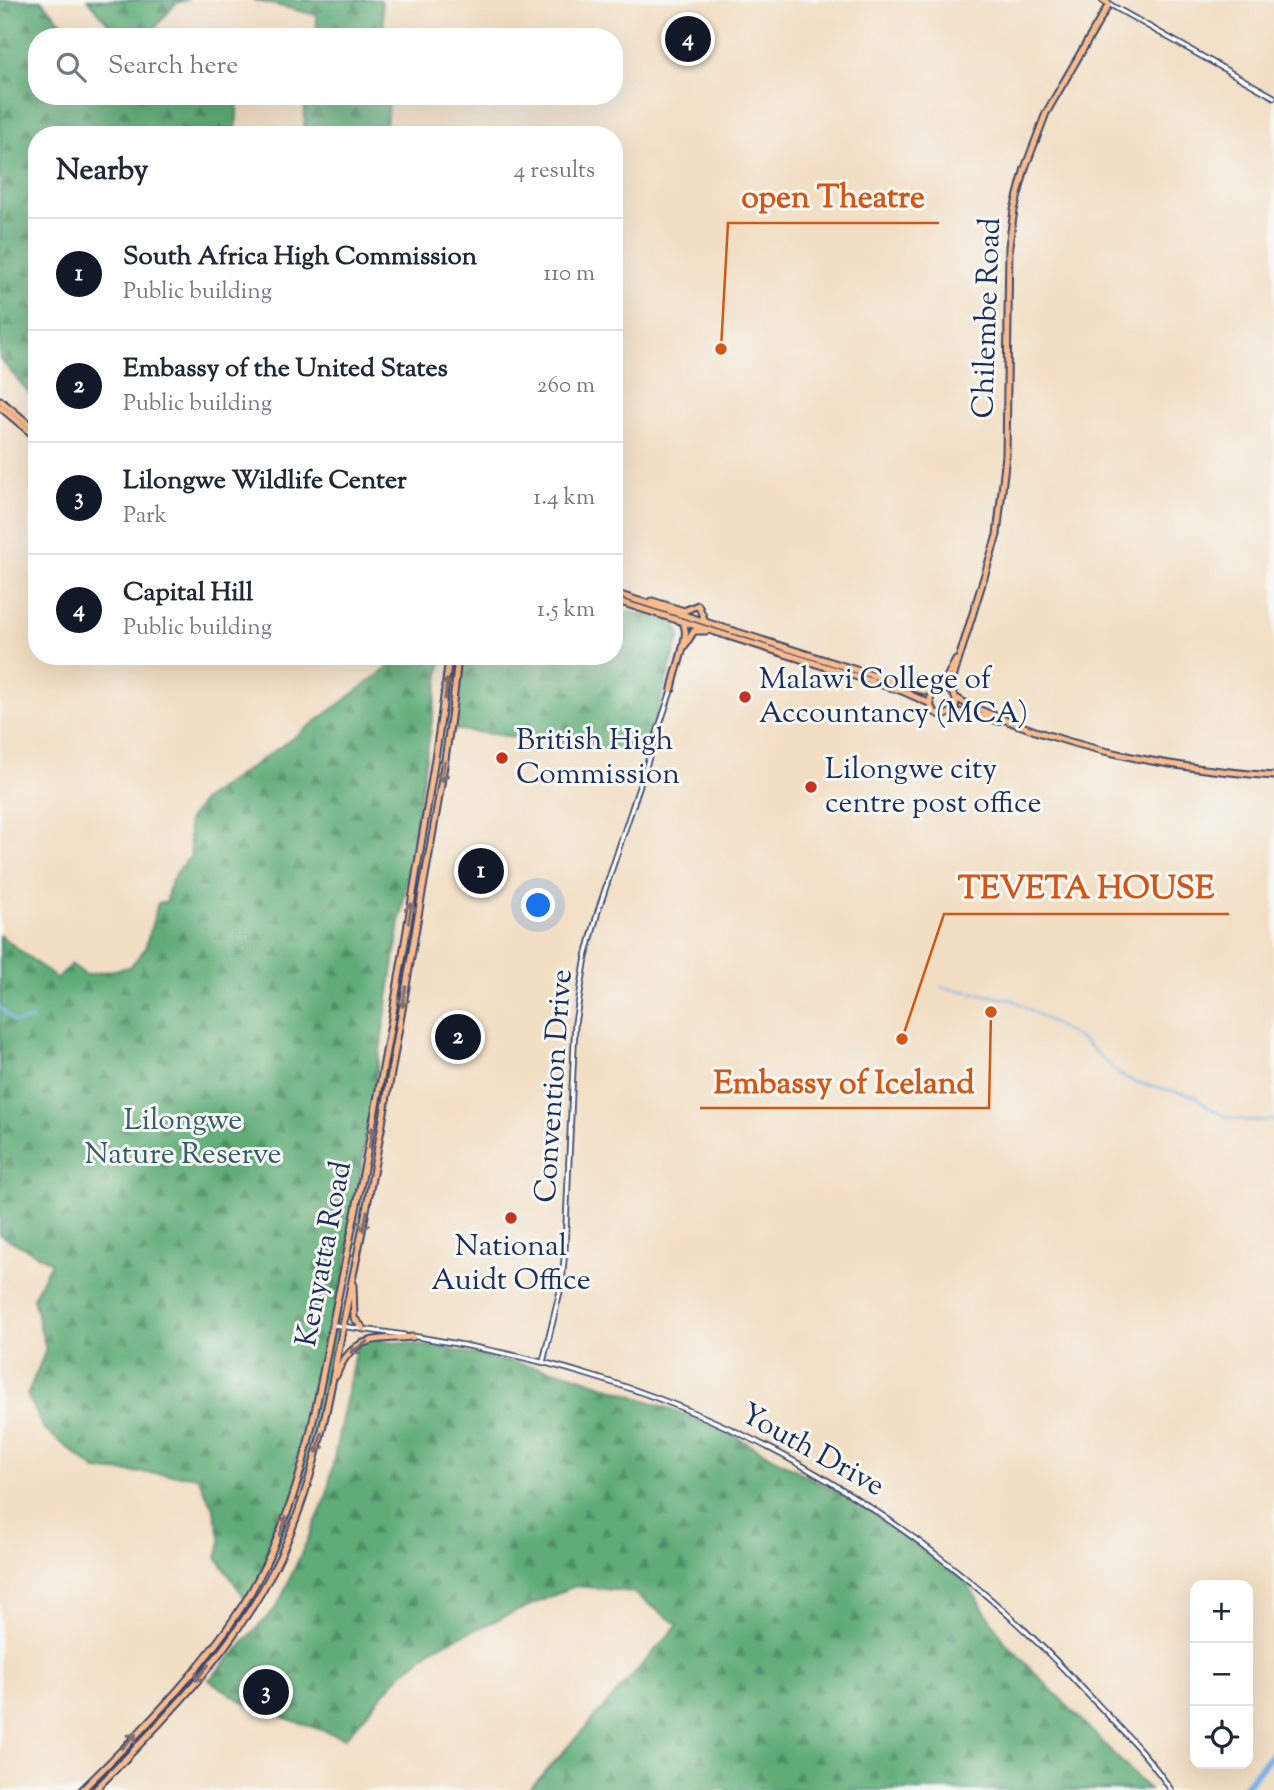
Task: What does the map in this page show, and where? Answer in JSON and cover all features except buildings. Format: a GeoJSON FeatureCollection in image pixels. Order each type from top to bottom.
{"type":"FeatureCollection","features":[{"type":"Feature","properties":{"kind":"main road","name":"Chilembe Road"},"geometry":{"type":"LineString","coordinates":[[961,651],[993,549],[1002,494],[1007,405],[1009,246],[1017,198],[1031,150],[1046,113],[1106,2]]}},
{"type":"Feature","properties":{"kind":"main road"},"geometry":{"type":"LineString","coordinates":[[0,400],[28,423]]}},
{"type":"Feature","properties":{"kind":"main road"},"geometry":{"type":"LineString","coordinates":[[0,407],[28,430]]}},
{"type":"Feature","properties":{"kind":"main road"},"geometry":{"type":"LineString","coordinates":[[623,596],[753,643],[902,691],[931,704],[938,713],[966,712],[1120,755],[1190,769],[1274,776]]}},
{"type":"Feature","properties":{"kind":"main road"},"geometry":{"type":"LineString","coordinates":[[632,598],[653,601],[684,611],[698,605],[705,621]]}},
{"type":"Feature","properties":{"kind":"main road"},"geometry":{"type":"LineString","coordinates":[[623,603],[674,618],[705,621],[916,689],[946,689],[970,707],[1014,724]]}},
{"type":"Feature","properties":{"kind":"main road"},"geometry":{"type":"LineString","coordinates":[[672,689],[674,672],[686,634],[682,623],[674,618]]}},
{"type":"Feature","properties":{"kind":"main road"},"geometry":{"type":"LineString","coordinates":[[684,647],[692,633],[700,630],[753,643]]}},
{"type":"Feature","properties":{"kind":"main road"},"geometry":{"type":"LineString","coordinates":[[931,704],[961,651]]}},
{"type":"Feature","properties":{"kind":"main road"},"geometry":{"type":"LineString","coordinates":[[950,713],[956,706],[952,684],[961,651]]}},
{"type":"Feature","properties":{"kind":"main road","name":"Kenyatta Road"},"geometry":{"type":"LineString","coordinates":[[82,1790],[185,1681],[235,1616],[254,1588],[279,1536],[299,1483],[316,1414],[368,1154],[440,734],[448,665]]}},
{"type":"Feature","properties":{"kind":"main road","name":"Kenyatta Road"},"geometry":{"type":"LineString","coordinates":[[95,1790],[167,1716],[244,1619],[262,1591],[291,1533],[304,1498],[330,1394],[378,1149],[444,771],[457,665]]}},
{"type":"Feature","properties":{"kind":"main road"},"geometry":{"type":"LineString","coordinates":[[352,1278],[354,1318],[364,1329]]}},
{"type":"Feature","properties":{"kind":"main road"},"geometry":{"type":"LineString","coordinates":[[330,1394],[338,1371],[351,1350],[378,1338],[413,1337]]}},
{"type":"Feature","properties":{"kind":"street"},"geometry":{"type":"LineString","coordinates":[[1106,2],[1274,97]]}},
{"type":"Feature","properties":{"kind":"street","name":"Convention Drive"},"geometry":{"type":"LineString","coordinates":[[543,1362],[559,1295],[565,1248],[575,1023],[581,983],[598,911],[693,620]]}},
{"type":"Feature","properties":{"kind":"street","name":"Youth Drive"},"geometry":{"type":"LineString","coordinates":[[334,1325],[500,1352],[543,1362],[601,1379],[721,1424],[779,1454],[899,1525],[959,1571],[1033,1636],[1140,1751],[1171,1790]]}},
{"type":"Feature","properties":{"kind":"green space"},"geometry":{"type":"Polygon","coordinates":[[[0,0],[41,0],[67,28],[28,28],[28,105],[238,105],[236,126],[28,126],[28,392],[0,359],[0,0]]]}},
{"type":"Feature","properties":{"kind":"green space"},"geometry":{"type":"Polygon","coordinates":[[[88,0],[188,0],[176,3],[155,28],[112,28],[88,0]]]}},
{"type":"Feature","properties":{"kind":"green space"},"geometry":{"type":"Polygon","coordinates":[[[254,0],[381,0],[384,28],[317,28],[316,15],[254,0]]]}},
{"type":"Feature","properties":{"kind":"green space"},"geometry":{"type":"Polygon","coordinates":[[[388,105],[386,126],[304,126],[305,106],[388,105]]]}},
{"type":"Feature","properties":{"kind":"green space"},"geometry":{"type":"Polygon","coordinates":[[[623,611],[667,620],[676,625],[680,634],[645,753],[451,729],[462,665],[623,665],[623,611]]]}},
{"type":"Feature","properties":{"kind":"green space","name":"Lilongwe Nature Reserve"},"geometry":{"type":"Polygon","coordinates":[[[392,665],[441,665],[324,1405],[311,1459],[293,1510],[247,1601],[217,1558],[221,1541],[214,1510],[197,1476],[96,1470],[45,1430],[27,1395],[46,1350],[33,1298],[51,1262],[0,1235],[0,935],[57,979],[71,964],[86,975],[130,967],[145,949],[158,903],[167,902],[174,877],[191,856],[188,821],[203,800],[392,665]]]}},
{"type":"Feature","properties":{"kind":"green space"},"geometry":{"type":"Polygon","coordinates":[[[358,1337],[442,1348],[571,1374],[671,1409],[736,1437],[859,1504],[966,1582],[1005,1642],[1149,1790],[529,1790],[678,1625],[632,1592],[575,1586],[435,1647],[400,1675],[345,1738],[250,1706],[209,1680],[277,1607],[326,1499],[358,1337]]]}},
{"type":"Feature","properties":{"kind":"waterway"},"geometry":{"type":"LineString","coordinates":[[941,987],[1013,1000],[1085,1042],[1120,1075],[1135,1082],[1195,1096],[1227,1117],[1251,1121],[1274,1120]]}},
{"type":"Feature","properties":{"kind":"waterway"},"geometry":{"type":"LineString","coordinates":[[0,1007],[14,1022],[32,1020]]}},
{"type":"Feature","properties":{"kind":"waterway"},"geometry":{"type":"LineString","coordinates":[[1242,1790],[1274,1752]]}},
{"type":"Feature","properties":{"kind":"place","name":"Capital Hill"},"geometry":{"type":"Point","coordinates":[688,39]}},
{"type":"Feature","properties":{"kind":"place","name":"open Theatre"},"geometry":{"type":"Point","coordinates":[721,349]}},
{"type":"Feature","properties":{"kind":"place","name":"Malawi College of Accountancy (MCA)"},"geometry":{"type":"Point","coordinates":[745,697]}},
{"type":"Feature","properties":{"kind":"place","name":"British High Commission"},"geometry":{"type":"Point","coordinates":[502,758]}},
{"type":"Feature","properties":{"kind":"place","name":"Lilongwe city centre post office"},"geometry":{"type":"Point","coordinates":[811,787]}},
{"type":"Feature","properties":{"kind":"place","name":"South Africa High Commission"},"geometry":{"type":"Point","coordinates":[481,871]}},
{"type":"Feature","properties":{"kind":"place","name":"Embassy of Iceland"},"geometry":{"type":"Point","coordinates":[991,1012]}},
{"type":"Feature","properties":{"kind":"place","name":"Embassy of the United States"},"geometry":{"type":"Point","coordinates":[458,1037]}},
{"type":"Feature","properties":{"kind":"place","name":"TEVETA HOUSE"},"geometry":{"type":"Point","coordinates":[902,1039]}},
{"type":"Feature","properties":{"kind":"place","name":"National Auidt Office"},"geometry":{"type":"Point","coordinates":[511,1218]}},
{"type":"Feature","properties":{"kind":"place","name":"Lilongwe Wildlife Center"},"geometry":{"type":"Point","coordinates":[266,1692]}}]}
